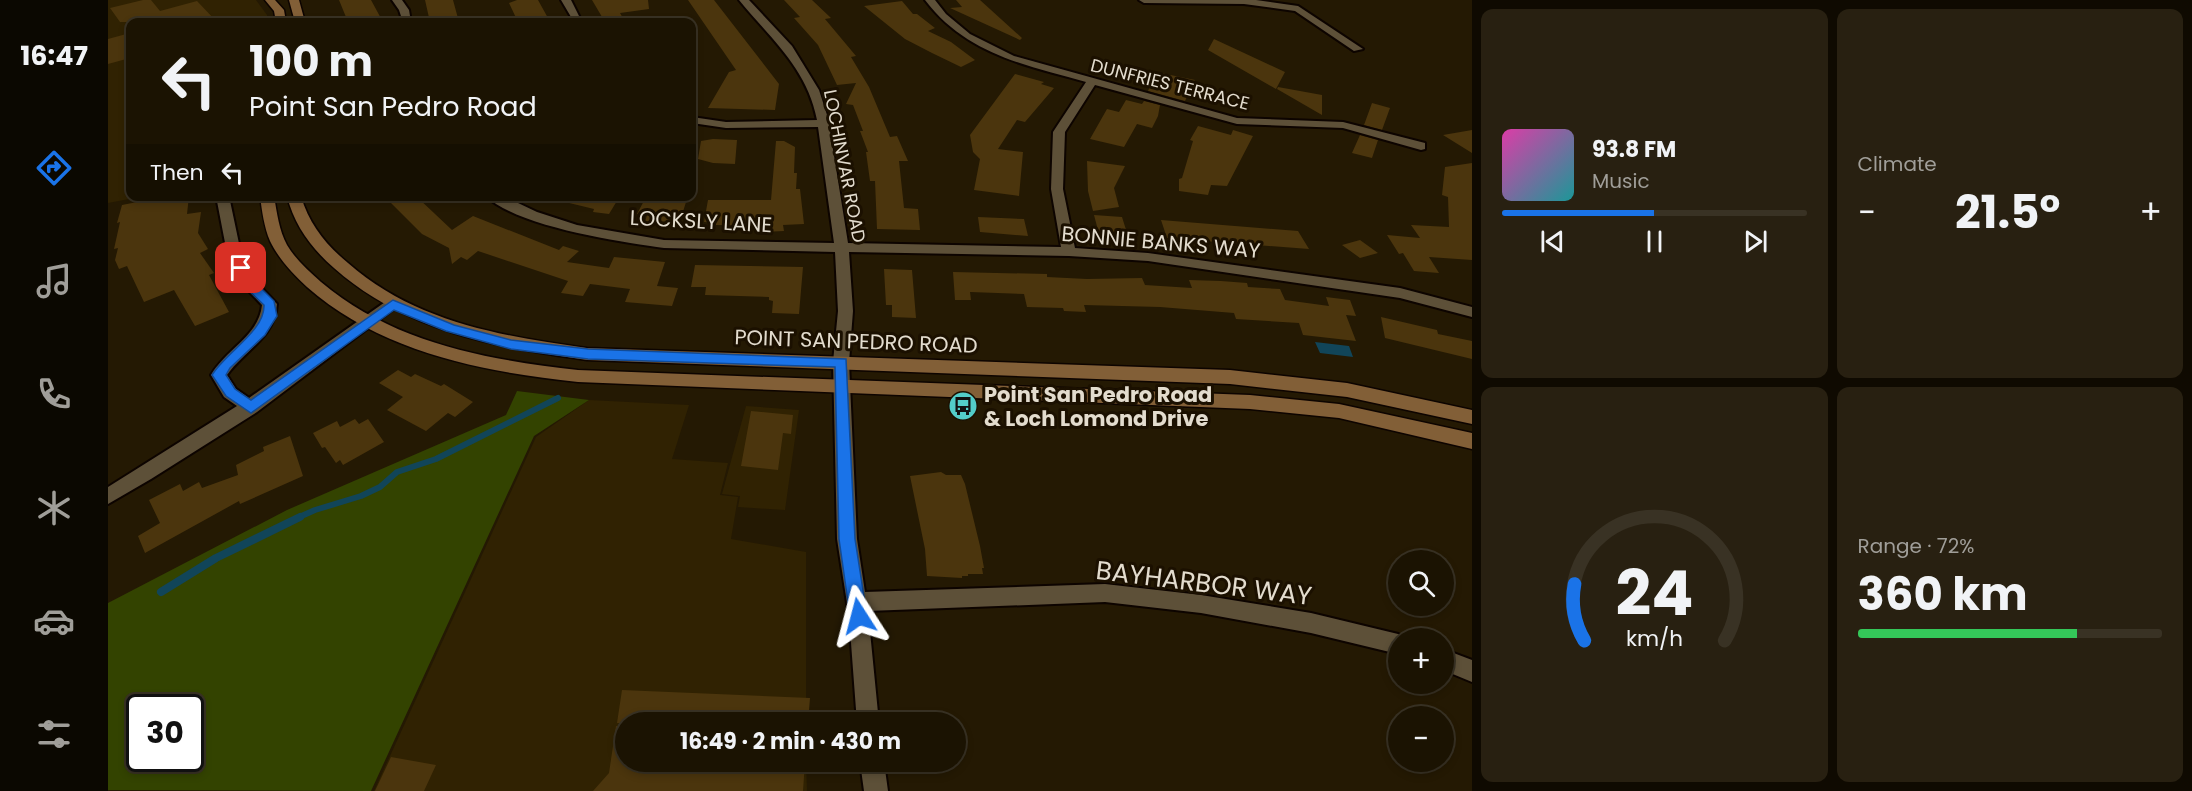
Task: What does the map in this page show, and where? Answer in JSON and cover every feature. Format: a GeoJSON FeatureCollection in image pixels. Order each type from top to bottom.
{"type":"FeatureCollection","features":[{"type":"Feature","properties":{"kind":"main road"},"geometry":{"type":"LineString","coordinates":[[270,0],[279,10],[280,18]]}},
{"type":"Feature","properties":{"kind":"main road"},"geometry":{"type":"LineString","coordinates":[[294,0],[299,18]]}},
{"type":"Feature","properties":{"kind":"main road"},"geometry":{"type":"LineString","coordinates":[[268,201],[271,221],[284,252],[329,298],[369,322],[432,348],[496,366],[578,376],[1250,402],[1339,411],[1472,441]]}},
{"type":"Feature","properties":{"kind":"main road","name":"POINT SAN PEDRO ROAD"},"geometry":{"type":"LineString","coordinates":[[295,201],[312,237],[352,278],[393,304],[450,328],[511,344],[588,354],[1142,373],[1292,382],[1347,390],[1472,417]]}},
{"type":"Feature","properties":{"kind":"main road"},"geometry":{"type":"LineString","coordinates":[[1142,373],[1150,398]]}},
{"type":"Feature","properties":{"kind":"street"},"geometry":{"type":"LineString","coordinates":[[397,0],[406,18]]}},
{"type":"Feature","properties":{"kind":"street"},"geometry":{"type":"LineString","coordinates":[[566,0],[576,18]]}},
{"type":"Feature","properties":{"kind":"street","name":"LOCHINVAR ROAD"},"geometry":{"type":"LineString","coordinates":[[744,0],[790,50],[811,83],[822,123],[843,247],[845,339],[841,363],[847,539],[867,712]]}},
{"type":"Feature","properties":{"kind":"street","name":"DUNFRIES TERRACE"},"geometry":{"type":"LineString","coordinates":[[930,0],[943,16],[967,36],[1010,58],[1237,121],[1343,125],[1394,136],[1421,146]]}},
{"type":"Feature","properties":{"kind":"street"},"geometry":{"type":"LineString","coordinates":[[1144,0],[1244,1],[1298,9],[1358,49]]}},
{"type":"Feature","properties":{"kind":"street"},"geometry":{"type":"LineString","coordinates":[[1069,252],[1057,189],[1059,132],[1092,82]]}},
{"type":"Feature","properties":{"kind":"street"},"geometry":{"type":"LineString","coordinates":[[696,121],[726,125],[822,123]]}},
{"type":"Feature","properties":{"kind":"street"},"geometry":{"type":"LineString","coordinates":[[223,201],[234,253],[248,282],[270,304],[271,316],[260,332],[225,365],[219,375],[230,393],[251,407]]}},
{"type":"Feature","properties":{"kind":"street","name":"LOCKSLY LANE"},"geometry":{"type":"LineString","coordinates":[[502,201],[532,216],[570,228],[611,237],[664,244],[843,247]]}},
{"type":"Feature","properties":{"kind":"street","name":"BONNIE BANKS WAY"},"geometry":{"type":"LineString","coordinates":[[843,247],[1069,252],[1148,257],[1400,294],[1472,312]]}},
{"type":"Feature","properties":{"kind":"street"},"geometry":{"type":"LineString","coordinates":[[108,496],[174,458],[251,407],[393,304]]}},
{"type":"Feature","properties":{"kind":"street","name":"BAYHARBOR WAY"},"geometry":{"type":"LineString","coordinates":[[856,602],[1105,593],[1201,604],[1311,622],[1388,641]]}},
{"type":"Feature","properties":{"kind":"street"},"geometry":{"type":"LineString","coordinates":[[1454,664],[1472,671]]}},
{"type":"Feature","properties":{"kind":"street"},"geometry":{"type":"LineString","coordinates":[[873,772],[876,791]]}},
{"type":"Feature","properties":{"kind":"shaded area"},"geometry":{"type":"Polygon","coordinates":[[[108,0],[256,0],[267,18],[126,18],[126,200],[108,203],[108,0]]]}},
{"type":"Feature","properties":{"kind":"shaded area"},"geometry":{"type":"Polygon","coordinates":[[[589,400],[689,405],[672,459],[728,463],[720,495],[738,497],[731,539],[806,552],[806,712],[615,712],[615,772],[806,772],[807,791],[374,791],[536,437],[589,400]]]}},
{"type":"Feature","properties":{"kind":"shaded area"},"geometry":{"type":"Polygon","coordinates":[[[746,406],[799,410],[785,510],[738,507],[740,496],[722,494],[746,406]]]}},
{"type":"Feature","properties":{"kind":"green space"},"geometry":{"type":"Polygon","coordinates":[[[517,391],[589,400],[534,436],[371,791],[108,790],[108,603],[287,510],[506,415],[517,391]]]}},
{"type":"Feature","properties":{"kind":"water"},"geometry":{"type":"Polygon","coordinates":[[[1315,342],[1349,346],[1353,357],[1320,353],[1315,342]]]}},
{"type":"Feature","properties":{"kind":"building"},"geometry":{"type":"Polygon","coordinates":[[[151,0],[160,11],[197,1],[213,18],[126,18],[126,22],[120,22],[110,8],[151,0]]]}},
{"type":"Feature","properties":{"kind":"building"},"geometry":{"type":"Polygon","coordinates":[[[339,0],[371,0],[381,18],[346,18],[339,0]]]}},
{"type":"Feature","properties":{"kind":"building"},"geometry":{"type":"Polygon","coordinates":[[[425,0],[453,0],[458,18],[429,18],[425,0]]]}},
{"type":"Feature","properties":{"kind":"building"},"geometry":{"type":"Polygon","coordinates":[[[517,0],[538,0],[548,18],[516,18],[509,3],[517,0]]]}},
{"type":"Feature","properties":{"kind":"building"},"geometry":{"type":"Polygon","coordinates":[[[592,0],[648,0],[649,9],[620,13],[623,18],[603,18],[592,0]]]}},
{"type":"Feature","properties":{"kind":"building"},"geometry":{"type":"Polygon","coordinates":[[[688,0],[714,0],[779,84],[775,110],[708,108],[729,72],[736,70],[688,0]]]}},
{"type":"Feature","properties":{"kind":"building"},"geometry":{"type":"Polygon","coordinates":[[[784,0],[812,0],[831,18],[825,19],[856,56],[851,57],[869,87],[890,137],[897,136],[908,161],[899,161],[904,208],[918,209],[920,230],[877,229],[875,181],[870,181],[866,152],[868,152],[860,131],[863,131],[853,105],[846,104],[856,83],[837,85],[818,45],[794,18],[800,17],[784,0]]]}},
{"type":"Feature","properties":{"kind":"building"},"geometry":{"type":"Polygon","coordinates":[[[956,0],[980,0],[1022,38],[1020,40],[950,8],[962,7],[956,0]]]}},
{"type":"Feature","properties":{"kind":"building"},"geometry":{"type":"Polygon","coordinates":[[[902,1],[913,14],[917,14],[935,28],[928,31],[951,42],[975,60],[961,67],[932,53],[905,39],[864,6],[902,1]]]}},
{"type":"Feature","properties":{"kind":"building"},"geometry":{"type":"Polygon","coordinates":[[[126,34],[126,59],[108,64],[108,39],[126,34]]]}},
{"type":"Feature","properties":{"kind":"building"},"geometry":{"type":"Polygon","coordinates":[[[1214,39],[1285,72],[1276,89],[1208,50],[1214,39]]]}},
{"type":"Feature","properties":{"kind":"building"},"geometry":{"type":"Polygon","coordinates":[[[1156,72],[1195,80],[1185,101],[1148,91],[1156,72]]]}},
{"type":"Feature","properties":{"kind":"building"},"geometry":{"type":"Polygon","coordinates":[[[1015,74],[1044,82],[1041,84],[1054,88],[1025,122],[1017,120],[998,149],[1023,152],[1019,196],[974,190],[980,159],[973,152],[970,135],[1015,74]]]}},
{"type":"Feature","properties":{"kind":"building"},"geometry":{"type":"Polygon","coordinates":[[[1278,87],[1322,95],[1322,115],[1277,89],[1278,87]]]}},
{"type":"Feature","properties":{"kind":"building"},"geometry":{"type":"Polygon","coordinates":[[[1126,100],[1160,105],[1152,128],[1137,124],[1124,147],[1090,139],[1107,109],[1119,112],[1126,100]]]}},
{"type":"Feature","properties":{"kind":"building"},"geometry":{"type":"Polygon","coordinates":[[[1372,103],[1390,108],[1382,130],[1364,125],[1372,103]]]}},
{"type":"Feature","properties":{"kind":"building"},"geometry":{"type":"Polygon","coordinates":[[[1198,126],[1231,135],[1233,130],[1253,136],[1227,186],[1211,185],[1208,195],[1179,191],[1179,179],[1182,178],[1193,141],[1190,140],[1198,126]]]}},
{"type":"Feature","properties":{"kind":"building"},"geometry":{"type":"Polygon","coordinates":[[[1472,130],[1472,153],[1443,135],[1472,130]]]}},
{"type":"Feature","properties":{"kind":"building"},"geometry":{"type":"Polygon","coordinates":[[[1360,135],[1378,140],[1372,158],[1352,153],[1360,135]]]}},
{"type":"Feature","properties":{"kind":"building"},"geometry":{"type":"Polygon","coordinates":[[[737,140],[735,164],[713,163],[698,159],[701,141],[737,140]]]}},
{"type":"Feature","properties":{"kind":"building"},"geometry":{"type":"Polygon","coordinates":[[[776,141],[784,141],[795,147],[794,173],[797,173],[796,189],[800,189],[804,224],[783,225],[784,231],[763,232],[763,226],[716,225],[716,223],[704,222],[708,200],[771,200],[776,141]]]}},
{"type":"Feature","properties":{"kind":"building"},"geometry":{"type":"Polygon","coordinates":[[[1087,161],[1125,166],[1114,188],[1119,207],[1093,211],[1088,191],[1087,161]]]}},
{"type":"Feature","properties":{"kind":"building"},"geometry":{"type":"Polygon","coordinates":[[[1472,163],[1472,260],[1429,257],[1439,273],[1414,271],[1403,253],[1399,254],[1387,235],[1420,238],[1411,225],[1449,227],[1448,197],[1442,195],[1445,167],[1472,163]]]}},
{"type":"Feature","properties":{"kind":"building"},"geometry":{"type":"Polygon","coordinates":[[[142,201],[188,201],[187,214],[201,212],[198,233],[208,249],[200,253],[214,273],[209,275],[229,312],[195,326],[174,290],[144,302],[127,266],[119,269],[115,260],[118,248],[114,249],[120,222],[117,223],[122,205],[142,201]]]}},
{"type":"Feature","properties":{"kind":"building"},"geometry":{"type":"Polygon","coordinates":[[[389,201],[421,201],[452,230],[473,216],[559,250],[563,246],[579,251],[567,262],[609,268],[614,257],[665,262],[657,286],[678,288],[672,306],[625,302],[630,289],[590,284],[583,296],[561,293],[568,281],[478,251],[467,260],[461,257],[452,264],[449,248],[422,234],[389,201]]]}},
{"type":"Feature","properties":{"kind":"building"},"geometry":{"type":"Polygon","coordinates":[[[617,201],[609,214],[593,212],[594,209],[565,202],[617,201]]]}},
{"type":"Feature","properties":{"kind":"building"},"geometry":{"type":"Polygon","coordinates":[[[644,201],[686,201],[680,221],[645,222],[647,215],[637,214],[644,201]]]}},
{"type":"Feature","properties":{"kind":"building"},"geometry":{"type":"Polygon","coordinates":[[[1094,215],[1122,217],[1128,236],[1099,234],[1094,215]]]}},
{"type":"Feature","properties":{"kind":"building"},"geometry":{"type":"Polygon","coordinates":[[[978,217],[1024,219],[1028,236],[980,232],[978,217]]]}},
{"type":"Feature","properties":{"kind":"building"},"geometry":{"type":"Polygon","coordinates":[[[1161,220],[1298,231],[1309,249],[1167,238],[1161,220]]]}},
{"type":"Feature","properties":{"kind":"building"},"geometry":{"type":"Polygon","coordinates":[[[1360,240],[1378,253],[1360,258],[1342,245],[1360,240]]]}},
{"type":"Feature","properties":{"kind":"building"},"geometry":{"type":"Polygon","coordinates":[[[695,265],[803,267],[799,314],[772,313],[773,301],[769,300],[769,297],[705,295],[706,287],[691,287],[695,265]]]}},
{"type":"Feature","properties":{"kind":"building"},"geometry":{"type":"Polygon","coordinates":[[[884,269],[912,270],[916,318],[892,317],[892,305],[886,305],[884,269]]]}},
{"type":"Feature","properties":{"kind":"building"},"geometry":{"type":"Polygon","coordinates":[[[953,272],[1047,274],[1047,277],[1087,279],[1142,278],[1145,285],[1192,288],[1189,280],[1221,281],[1247,283],[1248,287],[1280,289],[1285,300],[1329,306],[1326,297],[1350,300],[1356,316],[1346,315],[1356,341],[1303,335],[1299,323],[1236,319],[1234,313],[1160,307],[1084,305],[1086,312],[1064,311],[1063,308],[1027,307],[1024,294],[970,292],[971,300],[955,300],[953,272]]]}},
{"type":"Feature","properties":{"kind":"building"},"geometry":{"type":"Polygon","coordinates":[[[1381,317],[1437,330],[1438,334],[1472,341],[1472,359],[1385,338],[1381,317]]]}},
{"type":"Feature","properties":{"kind":"building"},"geometry":{"type":"Polygon","coordinates":[[[398,370],[411,377],[415,374],[441,386],[444,384],[473,402],[455,417],[448,413],[426,431],[387,410],[403,397],[379,383],[398,370]]]}},
{"type":"Feature","properties":{"kind":"building"},"geometry":{"type":"Polygon","coordinates":[[[751,411],[793,415],[791,434],[783,433],[778,470],[741,466],[751,411]]]}},
{"type":"Feature","properties":{"kind":"building"},"geometry":{"type":"Polygon","coordinates":[[[355,419],[359,424],[368,419],[384,442],[343,465],[340,460],[336,463],[325,447],[322,448],[313,433],[337,421],[340,427],[355,419]]]}},
{"type":"Feature","properties":{"kind":"building"},"geometry":{"type":"Polygon","coordinates":[[[290,436],[303,476],[240,504],[239,501],[145,553],[138,536],[160,523],[149,500],[180,484],[183,491],[199,482],[202,488],[238,475],[236,465],[264,451],[263,447],[290,436]]]}},
{"type":"Feature","properties":{"kind":"building"},"geometry":{"type":"Polygon","coordinates":[[[941,472],[946,475],[961,475],[965,484],[980,546],[983,574],[968,574],[962,578],[927,576],[925,549],[910,476],[941,472]]]}},
{"type":"Feature","properties":{"kind":"building"},"geometry":{"type":"Polygon","coordinates":[[[622,690],[810,698],[809,712],[619,712],[622,690]]]}},
{"type":"Feature","properties":{"kind":"building"},"geometry":{"type":"Polygon","coordinates":[[[615,733],[615,772],[804,772],[803,791],[593,791],[609,773],[615,733]]]}},
{"type":"Feature","properties":{"kind":"building"},"geometry":{"type":"Polygon","coordinates":[[[391,757],[436,765],[424,791],[375,791],[391,757]]]}},
{"type":"Feature","properties":{"kind":"waterway"},"geometry":{"type":"LineString","coordinates":[[297,518],[361,496],[380,487],[397,472],[436,459],[558,398]]}},
{"type":"Feature","properties":{"kind":"waterway"},"geometry":{"type":"LineString","coordinates":[[161,592],[216,558],[300,517]]}},
{"type":"Feature","properties":{"kind":"place","name":"Point San Pedro Road & Loch Lomond Drive"},"geometry":{"type":"Point","coordinates":[963,406]}},
{"type":"Feature","properties":{"kind":"route"},"geometry":{"type":"LineString","coordinates":[[241,268],[248,282],[270,304],[271,316],[260,332],[225,365],[219,375],[230,393],[251,407],[393,304],[450,328],[511,344],[588,354],[841,363],[847,539],[859,616]]}}]}
